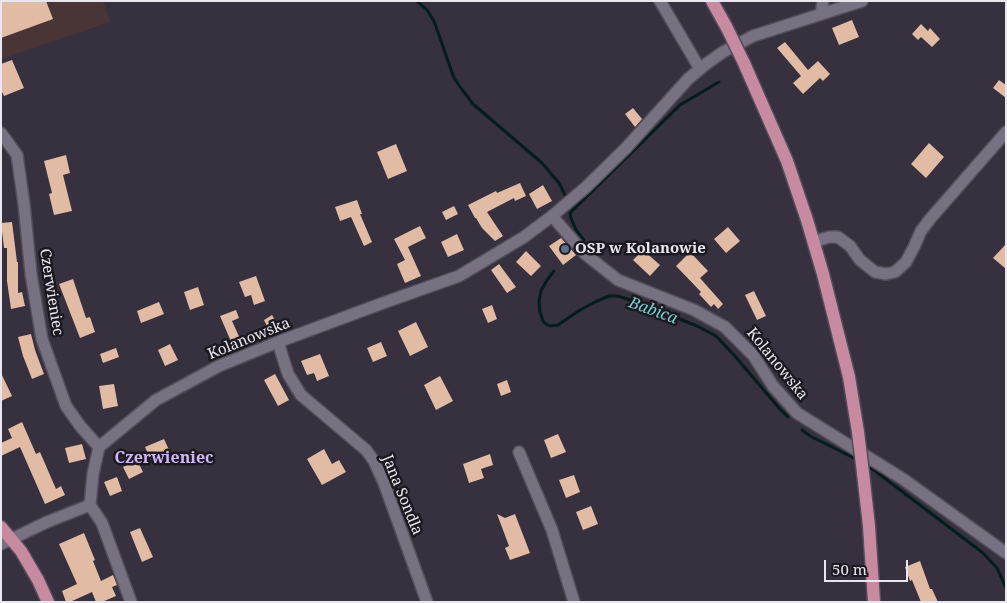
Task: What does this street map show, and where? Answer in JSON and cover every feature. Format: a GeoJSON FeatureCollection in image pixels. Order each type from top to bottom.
{"type":"FeatureCollection","features":[{"type":"Feature","properties":{"kind":"main road"},"geometry":{"type":"LineString","coordinates":[[712,1],[744,63],[787,161],[823,274],[849,377],[858,432],[869,526],[874,602]]}},
{"type":"Feature","properties":{"kind":"main road"},"geometry":{"type":"LineString","coordinates":[[1,527],[6,542],[21,551],[48,602]]}},
{"type":"Feature","properties":{"kind":"street"},"geometry":{"type":"LineString","coordinates":[[660,1],[700,69]]}},
{"type":"Feature","properties":{"kind":"street"},"geometry":{"type":"LineString","coordinates":[[821,14],[823,1]]}},
{"type":"Feature","properties":{"kind":"street","name":"Kolanowska"},"geometry":{"type":"LineString","coordinates":[[98,447],[156,400],[219,366],[278,342],[459,276],[524,237],[552,216],[585,188],[626,148],[688,79],[724,52],[753,36],[862,1]]}},
{"type":"Feature","properties":{"kind":"street"},"geometry":{"type":"LineString","coordinates":[[813,242],[829,237],[838,237],[850,246],[860,260],[875,272],[886,274],[895,272],[906,262],[921,231],[930,219],[1006,132]]}},
{"type":"Feature","properties":{"kind":"street","name":"Czerwieniec"},"geometry":{"type":"LineString","coordinates":[[1,133],[17,155],[31,274],[42,339],[66,406],[98,447]]}},
{"type":"Feature","properties":{"kind":"street","name":"Kolanowska"},"geometry":{"type":"LineString","coordinates":[[552,216],[585,254],[618,280],[694,310],[725,327],[753,354],[773,386],[797,413],[903,479],[1006,553]]}},
{"type":"Feature","properties":{"kind":"street","name":"Jana Sondla"},"geometry":{"type":"LineString","coordinates":[[278,342],[288,374],[301,394],[366,450],[374,461],[384,483],[427,602]]}},
{"type":"Feature","properties":{"kind":"street"},"geometry":{"type":"LineString","coordinates":[[98,447],[90,505],[102,523],[131,602]]}},
{"type":"Feature","properties":{"kind":"street"},"geometry":{"type":"LineString","coordinates":[[518,452],[552,530],[574,602]]}},
{"type":"Feature","properties":{"kind":"street"},"geometry":{"type":"LineString","coordinates":[[6,542],[47,522],[90,505]]}},
{"type":"Feature","properties":{"kind":"shaded area"},"geometry":{"type":"Polygon","coordinates":[[[1,1],[103,1],[110,22],[1,59],[1,1]]]}},
{"type":"Feature","properties":{"kind":"building"},"geometry":{"type":"Polygon","coordinates":[[[1,1],[46,1],[53,19],[1,38],[1,1]]]}},
{"type":"Feature","properties":{"kind":"building"},"geometry":{"type":"Polygon","coordinates":[[[852,20],[859,37],[839,45],[832,28],[852,20]]]}},
{"type":"Feature","properties":{"kind":"building"},"geometry":{"type":"Polygon","coordinates":[[[921,24],[928,31],[930,28],[940,39],[932,47],[921,37],[918,40],[912,34],[921,24]]]}},
{"type":"Feature","properties":{"kind":"building"},"geometry":{"type":"Polygon","coordinates":[[[785,42],[808,70],[818,61],[830,74],[823,81],[820,78],[803,94],[793,83],[801,76],[777,48],[785,42]]]}},
{"type":"Feature","properties":{"kind":"building"},"geometry":{"type":"Polygon","coordinates":[[[12,60],[24,88],[4,96],[1,90],[1,64],[12,60]]]}},
{"type":"Feature","properties":{"kind":"building"},"geometry":{"type":"Polygon","coordinates":[[[999,80],[1006,85],[1006,98],[993,88],[999,80]]]}},
{"type":"Feature","properties":{"kind":"building"},"geometry":{"type":"Polygon","coordinates":[[[633,108],[642,119],[635,127],[625,114],[633,108]]]}},
{"type":"Feature","properties":{"kind":"building"},"geometry":{"type":"Polygon","coordinates":[[[929,143],[944,157],[926,178],[911,164],[929,143]]]}},
{"type":"Feature","properties":{"kind":"building"},"geometry":{"type":"Polygon","coordinates":[[[396,144],[407,171],[388,179],[377,152],[396,144]]]}},
{"type":"Feature","properties":{"kind":"building"},"geometry":{"type":"Polygon","coordinates":[[[66,155],[70,173],[63,175],[72,211],[54,215],[49,194],[52,193],[44,161],[66,155]]]}},
{"type":"Feature","properties":{"kind":"building"},"geometry":{"type":"Polygon","coordinates":[[[520,183],[526,196],[515,201],[514,198],[487,212],[503,236],[495,241],[482,228],[468,205],[496,191],[497,193],[520,183]]]}},
{"type":"Feature","properties":{"kind":"building"},"geometry":{"type":"Polygon","coordinates":[[[543,185],[552,201],[537,209],[529,194],[543,185]]]}},
{"type":"Feature","properties":{"kind":"building"},"geometry":{"type":"Polygon","coordinates":[[[357,200],[362,214],[360,214],[372,242],[364,246],[351,217],[340,221],[335,207],[357,200]]]}},
{"type":"Feature","properties":{"kind":"building"},"geometry":{"type":"Polygon","coordinates":[[[454,206],[458,214],[446,220],[442,212],[454,206]]]}},
{"type":"Feature","properties":{"kind":"building"},"geometry":{"type":"Polygon","coordinates":[[[12,222],[18,262],[18,293],[22,292],[25,306],[11,309],[7,281],[7,248],[4,248],[1,223],[12,222]]]}},
{"type":"Feature","properties":{"kind":"building"},"geometry":{"type":"Polygon","coordinates":[[[420,226],[426,238],[408,247],[421,276],[405,283],[397,264],[405,260],[394,239],[420,226]]]}},
{"type":"Feature","properties":{"kind":"building"},"geometry":{"type":"Polygon","coordinates":[[[728,227],[740,241],[726,253],[714,239],[728,227]]]}},
{"type":"Feature","properties":{"kind":"building"},"geometry":{"type":"Polygon","coordinates":[[[457,234],[464,250],[448,257],[441,242],[457,234]]]}},
{"type":"Feature","properties":{"kind":"building","name":"OSP w Kolanowie"},"geometry":{"type":"Polygon","coordinates":[[[561,238],[576,255],[563,265],[549,246],[561,238]]]}},
{"type":"Feature","properties":{"kind":"building"},"geometry":{"type":"Polygon","coordinates":[[[1006,244],[1006,269],[993,258],[1006,244]]]}},
{"type":"Feature","properties":{"kind":"building"},"geometry":{"type":"Polygon","coordinates":[[[643,250],[660,265],[650,276],[633,260],[643,250]]]}},
{"type":"Feature","properties":{"kind":"building"},"geometry":{"type":"Polygon","coordinates":[[[526,251],[541,266],[531,276],[516,262],[526,251]]]}},
{"type":"Feature","properties":{"kind":"building"},"geometry":{"type":"Polygon","coordinates":[[[690,252],[708,271],[700,278],[723,304],[718,309],[714,304],[711,307],[699,294],[701,292],[676,266],[690,252]]]}},
{"type":"Feature","properties":{"kind":"building"},"geometry":{"type":"Polygon","coordinates":[[[499,264],[516,287],[507,293],[491,270],[499,264]]]}},
{"type":"Feature","properties":{"kind":"building"},"geometry":{"type":"Polygon","coordinates":[[[256,276],[265,301],[254,305],[251,295],[245,297],[239,282],[256,276]]]}},
{"type":"Feature","properties":{"kind":"building"},"geometry":{"type":"Polygon","coordinates":[[[73,279],[86,318],[90,317],[95,332],[80,338],[59,284],[73,279]]]}},
{"type":"Feature","properties":{"kind":"building"},"geometry":{"type":"Polygon","coordinates":[[[198,287],[204,305],[190,310],[184,292],[198,287]]]}},
{"type":"Feature","properties":{"kind":"building"},"geometry":{"type":"Polygon","coordinates":[[[754,291],[766,316],[757,320],[745,295],[754,291]]]}},
{"type":"Feature","properties":{"kind":"building"},"geometry":{"type":"Polygon","coordinates":[[[159,302],[164,314],[141,323],[137,311],[159,302]]]}},
{"type":"Feature","properties":{"kind":"building"},"geometry":{"type":"Polygon","coordinates":[[[492,305],[497,319],[488,323],[482,309],[492,305]]]}},
{"type":"Feature","properties":{"kind":"building"},"geometry":{"type":"Polygon","coordinates":[[[236,310],[239,318],[232,321],[242,343],[233,346],[220,316],[236,310]]]}},
{"type":"Feature","properties":{"kind":"building"},"geometry":{"type":"Polygon","coordinates":[[[272,315],[279,327],[270,332],[264,320],[272,315]]]}},
{"type":"Feature","properties":{"kind":"building"},"geometry":{"type":"Polygon","coordinates":[[[416,322],[428,347],[410,356],[398,331],[416,322]]]}},
{"type":"Feature","properties":{"kind":"building"},"geometry":{"type":"Polygon","coordinates":[[[31,334],[44,374],[32,379],[18,337],[31,334]]]}},
{"type":"Feature","properties":{"kind":"building"},"geometry":{"type":"Polygon","coordinates":[[[381,342],[387,356],[373,362],[367,348],[381,342]]]}},
{"type":"Feature","properties":{"kind":"building"},"geometry":{"type":"Polygon","coordinates":[[[170,344],[178,360],[165,366],[158,350],[170,344]]]}},
{"type":"Feature","properties":{"kind":"building"},"geometry":{"type":"Polygon","coordinates":[[[116,348],[119,357],[103,363],[100,354],[116,348]]]}},
{"type":"Feature","properties":{"kind":"building"},"geometry":{"type":"Polygon","coordinates":[[[320,354],[329,376],[317,381],[314,373],[307,375],[301,361],[320,354]]]}},
{"type":"Feature","properties":{"kind":"building"},"geometry":{"type":"Polygon","coordinates":[[[1,373],[12,396],[1,401],[1,373]]]}},
{"type":"Feature","properties":{"kind":"building"},"geometry":{"type":"Polygon","coordinates":[[[275,374],[289,400],[278,406],[264,380],[275,374]]]}},
{"type":"Feature","properties":{"kind":"building"},"geometry":{"type":"Polygon","coordinates":[[[440,376],[453,401],[436,410],[424,385],[440,376]]]}},
{"type":"Feature","properties":{"kind":"building"},"geometry":{"type":"Polygon","coordinates":[[[507,380],[511,392],[501,396],[497,384],[507,380]]]}},
{"type":"Feature","properties":{"kind":"building"},"geometry":{"type":"Polygon","coordinates":[[[114,384],[118,406],[103,409],[99,386],[114,384]]]}},
{"type":"Feature","properties":{"kind":"building"},"geometry":{"type":"Polygon","coordinates":[[[22,422],[36,454],[40,452],[56,489],[61,486],[65,495],[45,504],[20,447],[1,456],[1,443],[12,438],[8,429],[22,422]]]}},
{"type":"Feature","properties":{"kind":"building"},"geometry":{"type":"Polygon","coordinates":[[[558,434],[566,452],[551,458],[544,440],[558,434]]]}},
{"type":"Feature","properties":{"kind":"building"},"geometry":{"type":"Polygon","coordinates":[[[164,439],[170,452],[151,460],[145,447],[164,439]]]}},
{"type":"Feature","properties":{"kind":"building"},"geometry":{"type":"Polygon","coordinates":[[[82,444],[86,459],[69,463],[65,448],[82,444]]]}},
{"type":"Feature","properties":{"kind":"building"},"geometry":{"type":"Polygon","coordinates":[[[324,449],[332,464],[339,460],[346,472],[322,485],[307,459],[324,449]]]}},
{"type":"Feature","properties":{"kind":"building"},"geometry":{"type":"Polygon","coordinates":[[[490,454],[493,465],[481,469],[484,478],[469,483],[463,464],[490,454]]]}},
{"type":"Feature","properties":{"kind":"building"},"geometry":{"type":"Polygon","coordinates":[[[137,460],[143,472],[129,479],[123,467],[137,460]]]}},
{"type":"Feature","properties":{"kind":"building"},"geometry":{"type":"Polygon","coordinates":[[[574,475],[580,492],[566,498],[559,480],[574,475]]]}},
{"type":"Feature","properties":{"kind":"building"},"geometry":{"type":"Polygon","coordinates":[[[117,477],[122,491],[110,496],[104,482],[117,477]]]}},
{"type":"Feature","properties":{"kind":"building"},"geometry":{"type":"Polygon","coordinates":[[[591,506],[598,524],[583,530],[576,512],[591,506]]]}},
{"type":"Feature","properties":{"kind":"building"},"geometry":{"type":"Polygon","coordinates":[[[497,514],[505,518],[515,514],[530,553],[510,560],[505,548],[509,546],[497,514]]]}},
{"type":"Feature","properties":{"kind":"building"},"geometry":{"type":"Polygon","coordinates":[[[140,528],[153,557],[142,562],[130,532],[140,528]]]}},
{"type":"Feature","properties":{"kind":"building"},"geometry":{"type":"Polygon","coordinates":[[[84,533],[101,581],[113,575],[117,585],[112,587],[116,596],[102,602],[96,602],[92,592],[66,602],[62,591],[77,584],[59,544],[84,533]]]}},
{"type":"Feature","properties":{"kind":"building"},"geometry":{"type":"Polygon","coordinates":[[[920,561],[930,589],[932,589],[938,602],[921,602],[912,580],[910,581],[905,567],[920,561]]]}},
{"type":"Feature","properties":{"kind":"waterway","name":"Babica"},"geometry":{"type":"LineString","coordinates":[[417,1],[427,10],[434,21],[454,78],[463,91],[473,104],[542,163],[559,183],[565,195]]}},
{"type":"Feature","properties":{"kind":"waterway"},"geometry":{"type":"LineString","coordinates":[[584,240],[576,230],[570,213],[680,105],[719,82]]}},
{"type":"Feature","properties":{"kind":"waterway","name":"Babica"},"geometry":{"type":"LineString","coordinates":[[554,271],[541,291],[539,301],[540,312],[546,324],[550,326],[558,325],[580,310],[609,296],[618,296],[642,304],[697,326],[716,336],[788,417]]}},
{"type":"Feature","properties":{"kind":"waterway","name":"Babica"},"geometry":{"type":"LineString","coordinates":[[802,430],[810,436],[858,460]]}},
{"type":"Feature","properties":{"kind":"waterway","name":"Babica"},"geometry":{"type":"LineString","coordinates":[[866,464],[983,553],[997,568],[1006,588]]}},
{"type":"Feature","properties":{"kind":"place","name":"OSP w Kolanowie"},"geometry":{"type":"Point","coordinates":[565,249]}},
{"type":"Feature","properties":{"kind":"district","name":"Czerwieniec"},"geometry":{"type":"Point","coordinates":[164,458]}}]}
